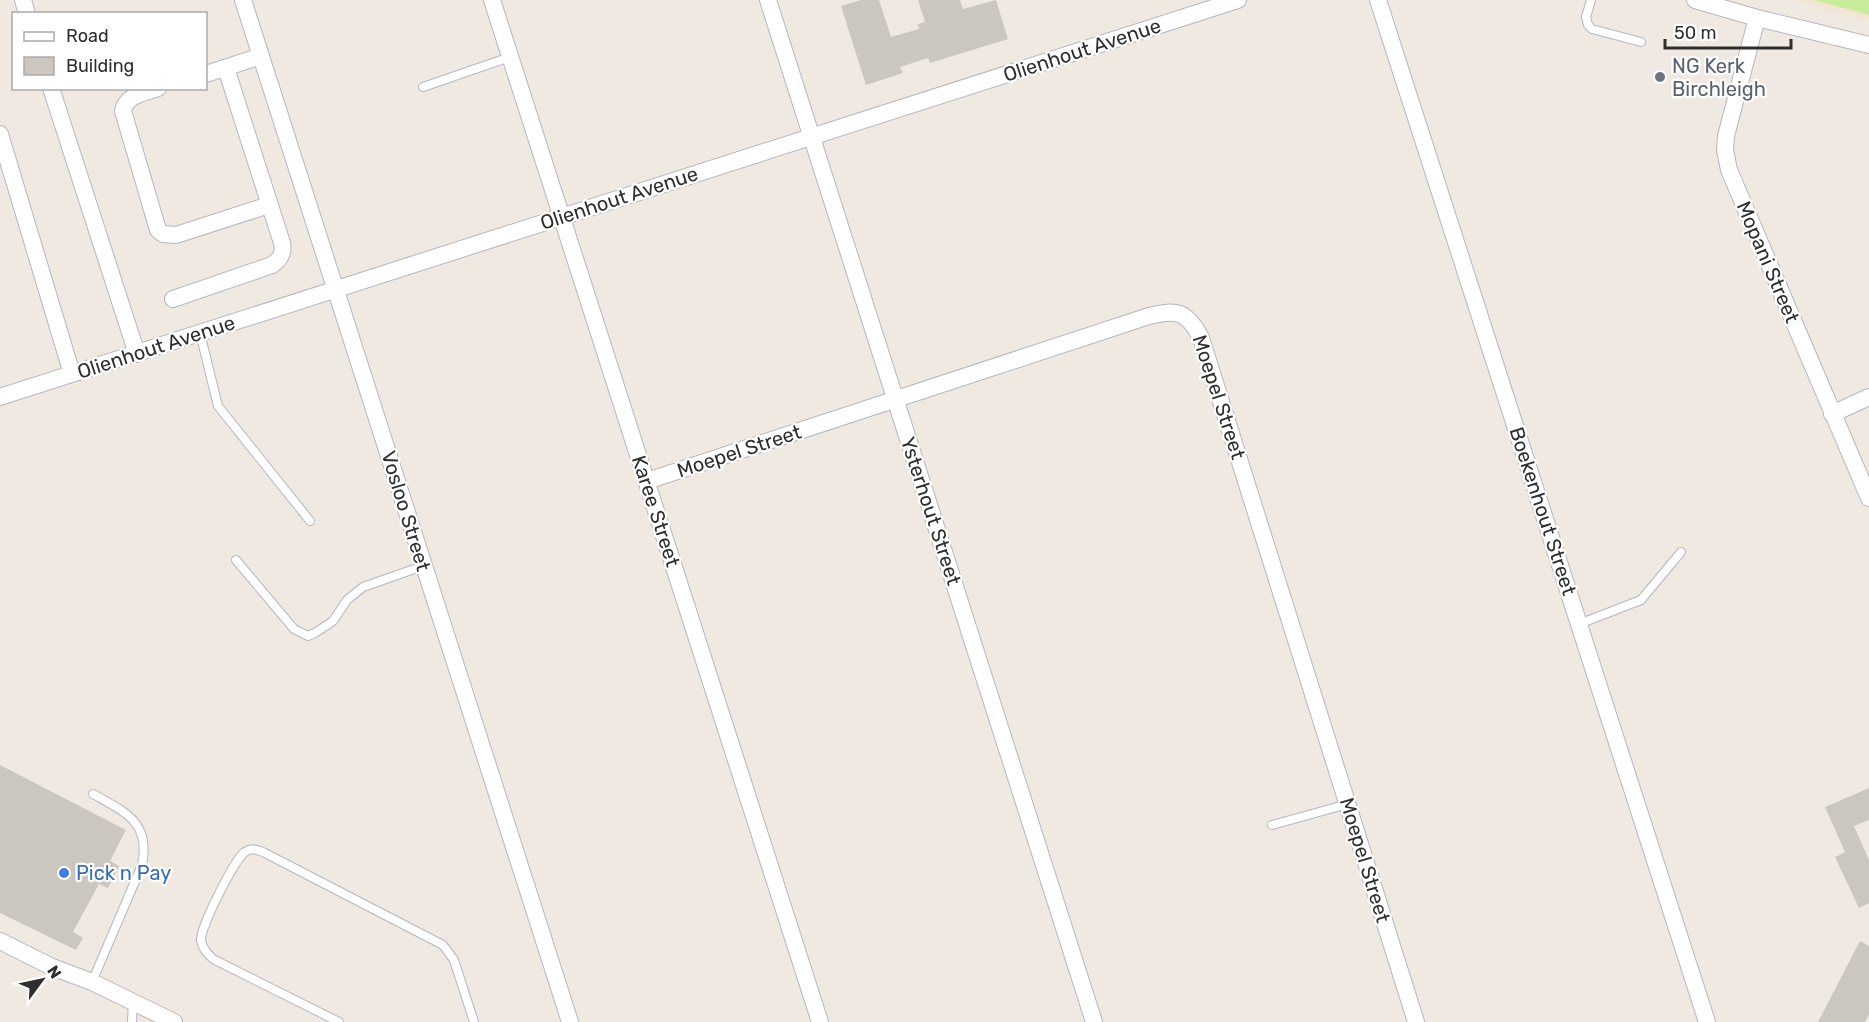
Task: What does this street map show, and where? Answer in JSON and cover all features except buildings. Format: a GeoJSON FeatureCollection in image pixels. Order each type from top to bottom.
{"type":"FeatureCollection","features":[{"type":"Feature","properties":{"kind":"street","name":"Vosloo Street"},"geometry":{"type":"LineString","coordinates":[[243,0],[570,1022]]}},
{"type":"Feature","properties":{"kind":"street","name":"Karee Street"},"geometry":{"type":"LineString","coordinates":[[492,0],[820,1022]]}},
{"type":"Feature","properties":{"kind":"street","name":"Ysterhout Street"},"geometry":{"type":"LineString","coordinates":[[768,0],[1094,1022]]}},
{"type":"Feature","properties":{"kind":"street","name":"Olienhout Avenue"},"geometry":{"type":"LineString","coordinates":[[0,398],[1238,0]]}},
{"type":"Feature","properties":{"kind":"street","name":"Boekenhout Street"},"geometry":{"type":"LineString","coordinates":[[1378,0],[1707,1022]]}},
{"type":"Feature","properties":{"kind":"street"},"geometry":{"type":"LineString","coordinates":[[1695,0],[1757,18],[1869,45]]}},
{"type":"Feature","properties":{"kind":"street","name":"Mopani Street"},"geometry":{"type":"LineString","coordinates":[[1757,18],[1726,136],[1725,150],[1729,170],[1869,498]]}},
{"type":"Feature","properties":{"kind":"street"},"geometry":{"type":"LineString","coordinates":[[207,74],[261,56]]}},
{"type":"Feature","properties":{"kind":"street"},"geometry":{"type":"LineString","coordinates":[[174,299],[273,265],[278,261],[283,249],[226,68]]}},
{"type":"Feature","properties":{"kind":"street"},"geometry":{"type":"LineString","coordinates":[[52,90],[136,354]]}},
{"type":"Feature","properties":{"kind":"street"},"geometry":{"type":"LineString","coordinates":[[153,90],[129,99],[124,104],[123,111],[158,230],[163,234],[176,235],[269,205]]}},
{"type":"Feature","properties":{"kind":"street"},"geometry":{"type":"LineString","coordinates":[[0,134],[72,374]]}},
{"type":"Feature","properties":{"kind":"street","name":"Moepel Street"},"geometry":{"type":"LineString","coordinates":[[646,481],[1149,316],[1177,312],[1188,317],[1201,338],[1416,1022]]}},
{"type":"Feature","properties":{"kind":"street"},"geometry":{"type":"LineString","coordinates":[[1832,414],[1869,397]]}},
{"type":"Feature","properties":{"kind":"street"},"geometry":{"type":"LineString","coordinates":[[0,941],[174,1022]]}},
{"type":"Feature","properties":{"kind":"lane"},"geometry":{"type":"LineString","coordinates":[[1591,0],[1586,17],[1588,26],[1641,42]]}},
{"type":"Feature","properties":{"kind":"lane"},"geometry":{"type":"LineString","coordinates":[[423,87],[510,57]]}},
{"type":"Feature","properties":{"kind":"lane"},"geometry":{"type":"LineString","coordinates":[[200,333],[218,406],[310,521]]}},
{"type":"Feature","properties":{"kind":"lane"},"geometry":{"type":"LineString","coordinates":[[1579,624],[1641,600],[1681,552]]}},
{"type":"Feature","properties":{"kind":"lane"},"geometry":{"type":"LineString","coordinates":[[236,560],[294,629],[308,636],[333,621],[347,600],[363,587],[423,566]]}},
{"type":"Feature","properties":{"kind":"lane"},"geometry":{"type":"LineString","coordinates":[[92,982],[142,866],[145,846],[136,823],[126,813],[93,794]]}},
{"type":"Feature","properties":{"kind":"lane"},"geometry":{"type":"LineString","coordinates":[[1272,825],[1348,804]]}},
{"type":"Feature","properties":{"kind":"lane"},"geometry":{"type":"LineString","coordinates":[[339,1022],[213,959],[204,949],[201,943],[203,927],[235,864],[244,852],[255,849],[263,852],[443,945],[454,960],[474,1022]]}},
{"type":"Feature","properties":{"kind":"lane"},"geometry":{"type":"LineString","coordinates":[[132,1022],[133,1001]]}},
{"type":"Feature","properties":{"kind":"shaded area"},"geometry":{"type":"Polygon","coordinates":[[[1792,0],[1869,0],[1869,21],[1792,0]]]}},
{"type":"Feature","properties":{"kind":"green space"},"geometry":{"type":"Polygon","coordinates":[[[1814,0],[1869,0],[1869,15],[1814,0]]]}},
{"type":"Feature","properties":{"kind":"place","name":"NG Kerk Birchleigh"},"geometry":{"type":"Point","coordinates":[1660,77]}},
{"type":"Feature","properties":{"kind":"place","name":"Pick n Pay"},"geometry":{"type":"Point","coordinates":[64,873]}}]}
